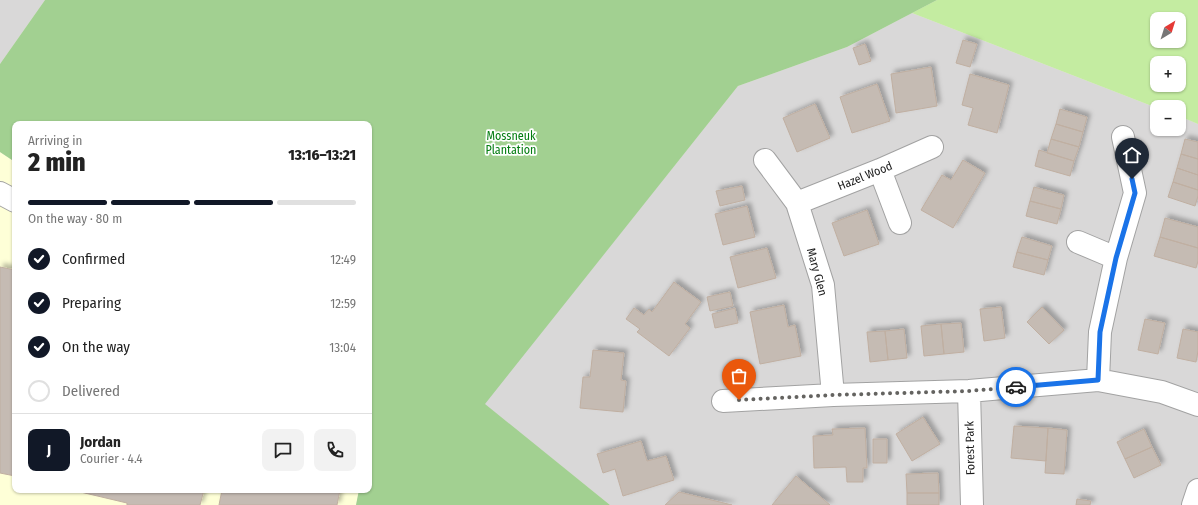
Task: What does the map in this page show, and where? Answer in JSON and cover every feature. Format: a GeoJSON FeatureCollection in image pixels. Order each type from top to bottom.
{"type":"FeatureCollection","features":[{"type":"Feature","properties":{"kind":"street"},"geometry":{"type":"LineString","coordinates":[[1098,380],[1100,332],[1116,258],[1135,193],[1123,137]]}},
{"type":"Feature","properties":{"kind":"street","name":"Hazel Wood"},"geometry":{"type":"LineString","coordinates":[[796,203],[880,170],[932,147]]}},
{"type":"Feature","properties":{"kind":"street","name":"Mary Glen"},"geometry":{"type":"LineString","coordinates":[[765,160],[796,203],[823,285],[833,395]]}},
{"type":"Feature","properties":{"kind":"street"},"geometry":{"type":"LineString","coordinates":[[880,170],[900,223]]}},
{"type":"Feature","properties":{"kind":"street"},"geometry":{"type":"LineString","coordinates":[[0,193],[12,200]]}},
{"type":"Feature","properties":{"kind":"street"},"geometry":{"type":"LineString","coordinates":[[1078,242],[1116,258]]}},
{"type":"Feature","properties":{"kind":"street"},"geometry":{"type":"LineString","coordinates":[[723,401],[833,395],[969,391],[1098,380],[1162,392],[1198,405]]}},
{"type":"Feature","properties":{"kind":"street","name":"Forest Park"},"geometry":{"type":"LineString","coordinates":[[969,391],[972,505]]}},
{"type":"Feature","properties":{"kind":"street"},"geometry":{"type":"LineString","coordinates":[[1193,505],[1198,490]]}},
{"type":"Feature","properties":{"kind":"shaded area"},"geometry":{"type":"Polygon","coordinates":[[[0,0],[45,0],[0,64],[0,0]]]}},
{"type":"Feature","properties":{"kind":"shaded area"},"geometry":{"type":"Polygon","coordinates":[[[912,13],[1150,105],[1150,136],[1186,136],[1186,119],[1198,124],[1198,505],[610,505],[484,404],[738,86],[847,47],[912,13]]]}},
{"type":"Feature","properties":{"kind":"shaded area"},"geometry":{"type":"Polygon","coordinates":[[[0,152],[12,160],[12,493],[358,493],[356,505],[0,505],[0,152]]]}},
{"type":"Feature","properties":{"kind":"green space","name":"Mossneuk Plantation"},"geometry":{"type":"Polygon","coordinates":[[[45,0],[937,0],[847,47],[738,86],[485,404],[610,505],[356,505],[358,493],[372,493],[372,121],[12,121],[12,160],[0,152],[0,64],[45,0]]]}},
{"type":"Feature","properties":{"kind":"green space"},"geometry":{"type":"Polygon","coordinates":[[[937,0],[1198,0],[1198,124],[1186,119],[1186,100],[1150,100],[1150,105],[912,13],[937,0]]]}},
{"type":"Feature","properties":{"kind":"building"},"geometry":{"type":"Polygon","coordinates":[[[963,40],[977,44],[970,67],[956,63],[963,40]]]}},
{"type":"Feature","properties":{"kind":"building"},"geometry":{"type":"Polygon","coordinates":[[[865,44],[871,61],[859,65],[853,48],[865,44]]]}},
{"type":"Feature","properties":{"kind":"building"},"geometry":{"type":"Polygon","coordinates":[[[931,67],[937,106],[896,113],[891,74],[931,67]]]}},
{"type":"Feature","properties":{"kind":"building"},"geometry":{"type":"Polygon","coordinates":[[[970,74],[1009,85],[997,133],[968,125],[973,108],[962,105],[970,74]]]}},
{"type":"Feature","properties":{"kind":"building"},"geometry":{"type":"Polygon","coordinates":[[[877,84],[890,121],[852,133],[840,97],[877,84]]]}},
{"type":"Feature","properties":{"kind":"building"},"geometry":{"type":"Polygon","coordinates":[[[815,104],[830,138],[797,152],[783,118],[815,104]]]}},
{"type":"Feature","properties":{"kind":"building"},"geometry":{"type":"Polygon","coordinates":[[[1060,109],[1087,117],[1083,132],[1056,124],[1060,109]]]}},
{"type":"Feature","properties":{"kind":"building"},"geometry":{"type":"Polygon","coordinates":[[[1056,124],[1083,132],[1079,147],[1051,139],[1056,124]]]}},
{"type":"Feature","properties":{"kind":"building"},"geometry":{"type":"Polygon","coordinates":[[[1051,139],[1079,147],[1074,161],[1047,153],[1051,139]]]}},
{"type":"Feature","properties":{"kind":"building"},"geometry":{"type":"Polygon","coordinates":[[[1185,139],[1198,142],[1198,159],[1181,154],[1185,139]]]}},
{"type":"Feature","properties":{"kind":"building"},"geometry":{"type":"Polygon","coordinates":[[[1039,150],[1074,161],[1070,176],[1035,166],[1039,150]]]}},
{"type":"Feature","properties":{"kind":"building"},"geometry":{"type":"Polygon","coordinates":[[[1181,154],[1198,159],[1198,175],[1177,168],[1181,154]]]}},
{"type":"Feature","properties":{"kind":"building"},"geometry":{"type":"Polygon","coordinates":[[[963,160],[985,173],[953,228],[921,210],[942,175],[951,180],[963,160]]]}},
{"type":"Feature","properties":{"kind":"building"},"geometry":{"type":"Polygon","coordinates":[[[1177,168],[1198,175],[1198,190],[1173,182],[1177,168]]]}},
{"type":"Feature","properties":{"kind":"building"},"geometry":{"type":"Polygon","coordinates":[[[1173,182],[1198,190],[1195,206],[1168,197],[1173,182]]]}},
{"type":"Feature","properties":{"kind":"building"},"geometry":{"type":"Polygon","coordinates":[[[742,186],[745,200],[720,206],[716,191],[742,186]]]}},
{"type":"Feature","properties":{"kind":"building"},"geometry":{"type":"Polygon","coordinates":[[[1034,187],[1064,195],[1061,209],[1030,201],[1034,187]]]}},
{"type":"Feature","properties":{"kind":"building"},"geometry":{"type":"Polygon","coordinates":[[[1030,201],[1061,209],[1057,224],[1026,216],[1030,201]]]}},
{"type":"Feature","properties":{"kind":"building"},"geometry":{"type":"Polygon","coordinates":[[[747,206],[755,237],[723,245],[715,214],[747,206]]]}},
{"type":"Feature","properties":{"kind":"building"},"geometry":{"type":"Polygon","coordinates":[[[867,210],[879,244],[844,256],[832,223],[867,210]]]}},
{"type":"Feature","properties":{"kind":"building"},"geometry":{"type":"Polygon","coordinates":[[[1165,218],[1198,227],[1198,248],[1160,237],[1165,218]]]}},
{"type":"Feature","properties":{"kind":"building"},"geometry":{"type":"Polygon","coordinates":[[[1022,237],[1052,246],[1048,260],[1017,252],[1022,237]]]}},
{"type":"Feature","properties":{"kind":"building"},"geometry":{"type":"Polygon","coordinates":[[[1160,237],[1198,248],[1198,261],[1196,268],[1154,256],[1160,237]]]}},
{"type":"Feature","properties":{"kind":"building"},"geometry":{"type":"Polygon","coordinates":[[[767,248],[776,278],[738,288],[730,257],[767,248]]]}},
{"type":"Feature","properties":{"kind":"building"},"geometry":{"type":"Polygon","coordinates":[[[1017,252],[1048,260],[1044,275],[1013,267],[1017,252]]]}},
{"type":"Feature","properties":{"kind":"building"},"geometry":{"type":"Polygon","coordinates":[[[0,267],[12,269],[12,475],[0,473],[0,267]]]}},
{"type":"Feature","properties":{"kind":"building"},"geometry":{"type":"Polygon","coordinates":[[[674,282],[701,302],[685,324],[690,328],[669,356],[637,332],[640,329],[626,319],[634,308],[644,315],[649,309],[652,312],[674,282]]]}},
{"type":"Feature","properties":{"kind":"building"},"geometry":{"type":"Polygon","coordinates":[[[730,292],[733,306],[710,311],[707,297],[730,292]]]}},
{"type":"Feature","properties":{"kind":"building"},"geometry":{"type":"Polygon","coordinates":[[[784,305],[788,327],[795,325],[801,356],[760,364],[750,312],[784,305]]]}},
{"type":"Feature","properties":{"kind":"building"},"geometry":{"type":"Polygon","coordinates":[[[1001,307],[1005,338],[984,341],[980,309],[1001,307]]]}},
{"type":"Feature","properties":{"kind":"building"},"geometry":{"type":"Polygon","coordinates":[[[1042,307],[1064,330],[1049,344],[1027,322],[1042,307]]]}},
{"type":"Feature","properties":{"kind":"building"},"geometry":{"type":"Polygon","coordinates":[[[735,308],[738,323],[715,328],[712,314],[735,308]]]}},
{"type":"Feature","properties":{"kind":"building"},"geometry":{"type":"Polygon","coordinates":[[[1145,319],[1165,323],[1158,354],[1138,350],[1145,319]]]}},
{"type":"Feature","properties":{"kind":"building"},"geometry":{"type":"Polygon","coordinates":[[[961,323],[964,352],[944,354],[941,324],[961,323]]]}},
{"type":"Feature","properties":{"kind":"building"},"geometry":{"type":"Polygon","coordinates":[[[941,324],[944,354],[924,356],[921,326],[941,324]]]}},
{"type":"Feature","properties":{"kind":"building"},"geometry":{"type":"Polygon","coordinates":[[[904,329],[907,358],[888,360],[885,331],[904,329]]]}},
{"type":"Feature","properties":{"kind":"building"},"geometry":{"type":"Polygon","coordinates":[[[1183,329],[1198,332],[1198,351],[1196,362],[1177,358],[1183,329]]]}},
{"type":"Feature","properties":{"kind":"building"},"geometry":{"type":"Polygon","coordinates":[[[885,331],[888,360],[870,362],[867,332],[885,331]]]}},
{"type":"Feature","properties":{"kind":"building"},"geometry":{"type":"Polygon","coordinates":[[[593,350],[624,353],[621,380],[626,381],[623,412],[580,408],[583,377],[590,377],[593,350]]]}},
{"type":"Feature","properties":{"kind":"building"},"geometry":{"type":"Polygon","coordinates":[[[923,417],[940,444],[912,461],[896,434],[923,417]]]}},
{"type":"Feature","properties":{"kind":"building"},"geometry":{"type":"Polygon","coordinates":[[[1014,426],[1048,428],[1046,461],[1011,458],[1014,426]]]}},
{"type":"Feature","properties":{"kind":"building"},"geometry":{"type":"Polygon","coordinates":[[[865,428],[867,468],[863,468],[863,482],[847,482],[846,467],[814,468],[813,436],[833,435],[832,429],[865,428]]]}},
{"type":"Feature","properties":{"kind":"building"},"geometry":{"type":"Polygon","coordinates":[[[1048,428],[1067,430],[1064,474],[1045,473],[1048,428]]]}},
{"type":"Feature","properties":{"kind":"building"},"geometry":{"type":"Polygon","coordinates":[[[1144,429],[1152,447],[1125,459],[1117,442],[1144,429]]]}},
{"type":"Feature","properties":{"kind":"building"},"geometry":{"type":"Polygon","coordinates":[[[873,439],[887,439],[887,463],[873,463],[873,439]]]}},
{"type":"Feature","properties":{"kind":"building"},"geometry":{"type":"Polygon","coordinates":[[[641,441],[647,461],[666,456],[674,480],[623,496],[615,469],[603,473],[597,454],[641,441]]]}},
{"type":"Feature","properties":{"kind":"building"},"geometry":{"type":"Polygon","coordinates":[[[1152,447],[1161,465],[1134,478],[1125,459],[1152,447]]]}},
{"type":"Feature","properties":{"kind":"building"},"geometry":{"type":"Polygon","coordinates":[[[938,473],[939,493],[907,493],[906,474],[938,473]]]}},
{"type":"Feature","properties":{"kind":"building"},"geometry":{"type":"Polygon","coordinates":[[[796,476],[830,505],[772,505],[796,476]]]}},
{"type":"Feature","properties":{"kind":"building"},"geometry":{"type":"Polygon","coordinates":[[[679,492],[732,505],[665,505],[679,492]]]}},
{"type":"Feature","properties":{"kind":"building"},"geometry":{"type":"Polygon","coordinates":[[[85,493],[203,493],[200,505],[127,505],[127,503],[85,493]]]}},
{"type":"Feature","properties":{"kind":"building"},"geometry":{"type":"Polygon","coordinates":[[[221,493],[339,493],[337,505],[219,505],[221,493]]]}},
{"type":"Feature","properties":{"kind":"building"},"geometry":{"type":"Polygon","coordinates":[[[907,493],[939,493],[939,505],[907,505],[907,493]]]}},
{"type":"Feature","properties":{"kind":"building"},"geometry":{"type":"Polygon","coordinates":[[[1077,499],[1091,501],[1090,505],[1076,505],[1077,499]]]}},
{"type":"Feature","properties":{"kind":"way so far"},"geometry":{"type":"LineString","coordinates":[[739,400],[833,395],[969,391],[1016,387]]}},
{"type":"Feature","properties":{"kind":"route"},"geometry":{"type":"LineString","coordinates":[[1016,387],[1098,380],[1100,332],[1116,258],[1135,193],[1132,179]]}}]}
